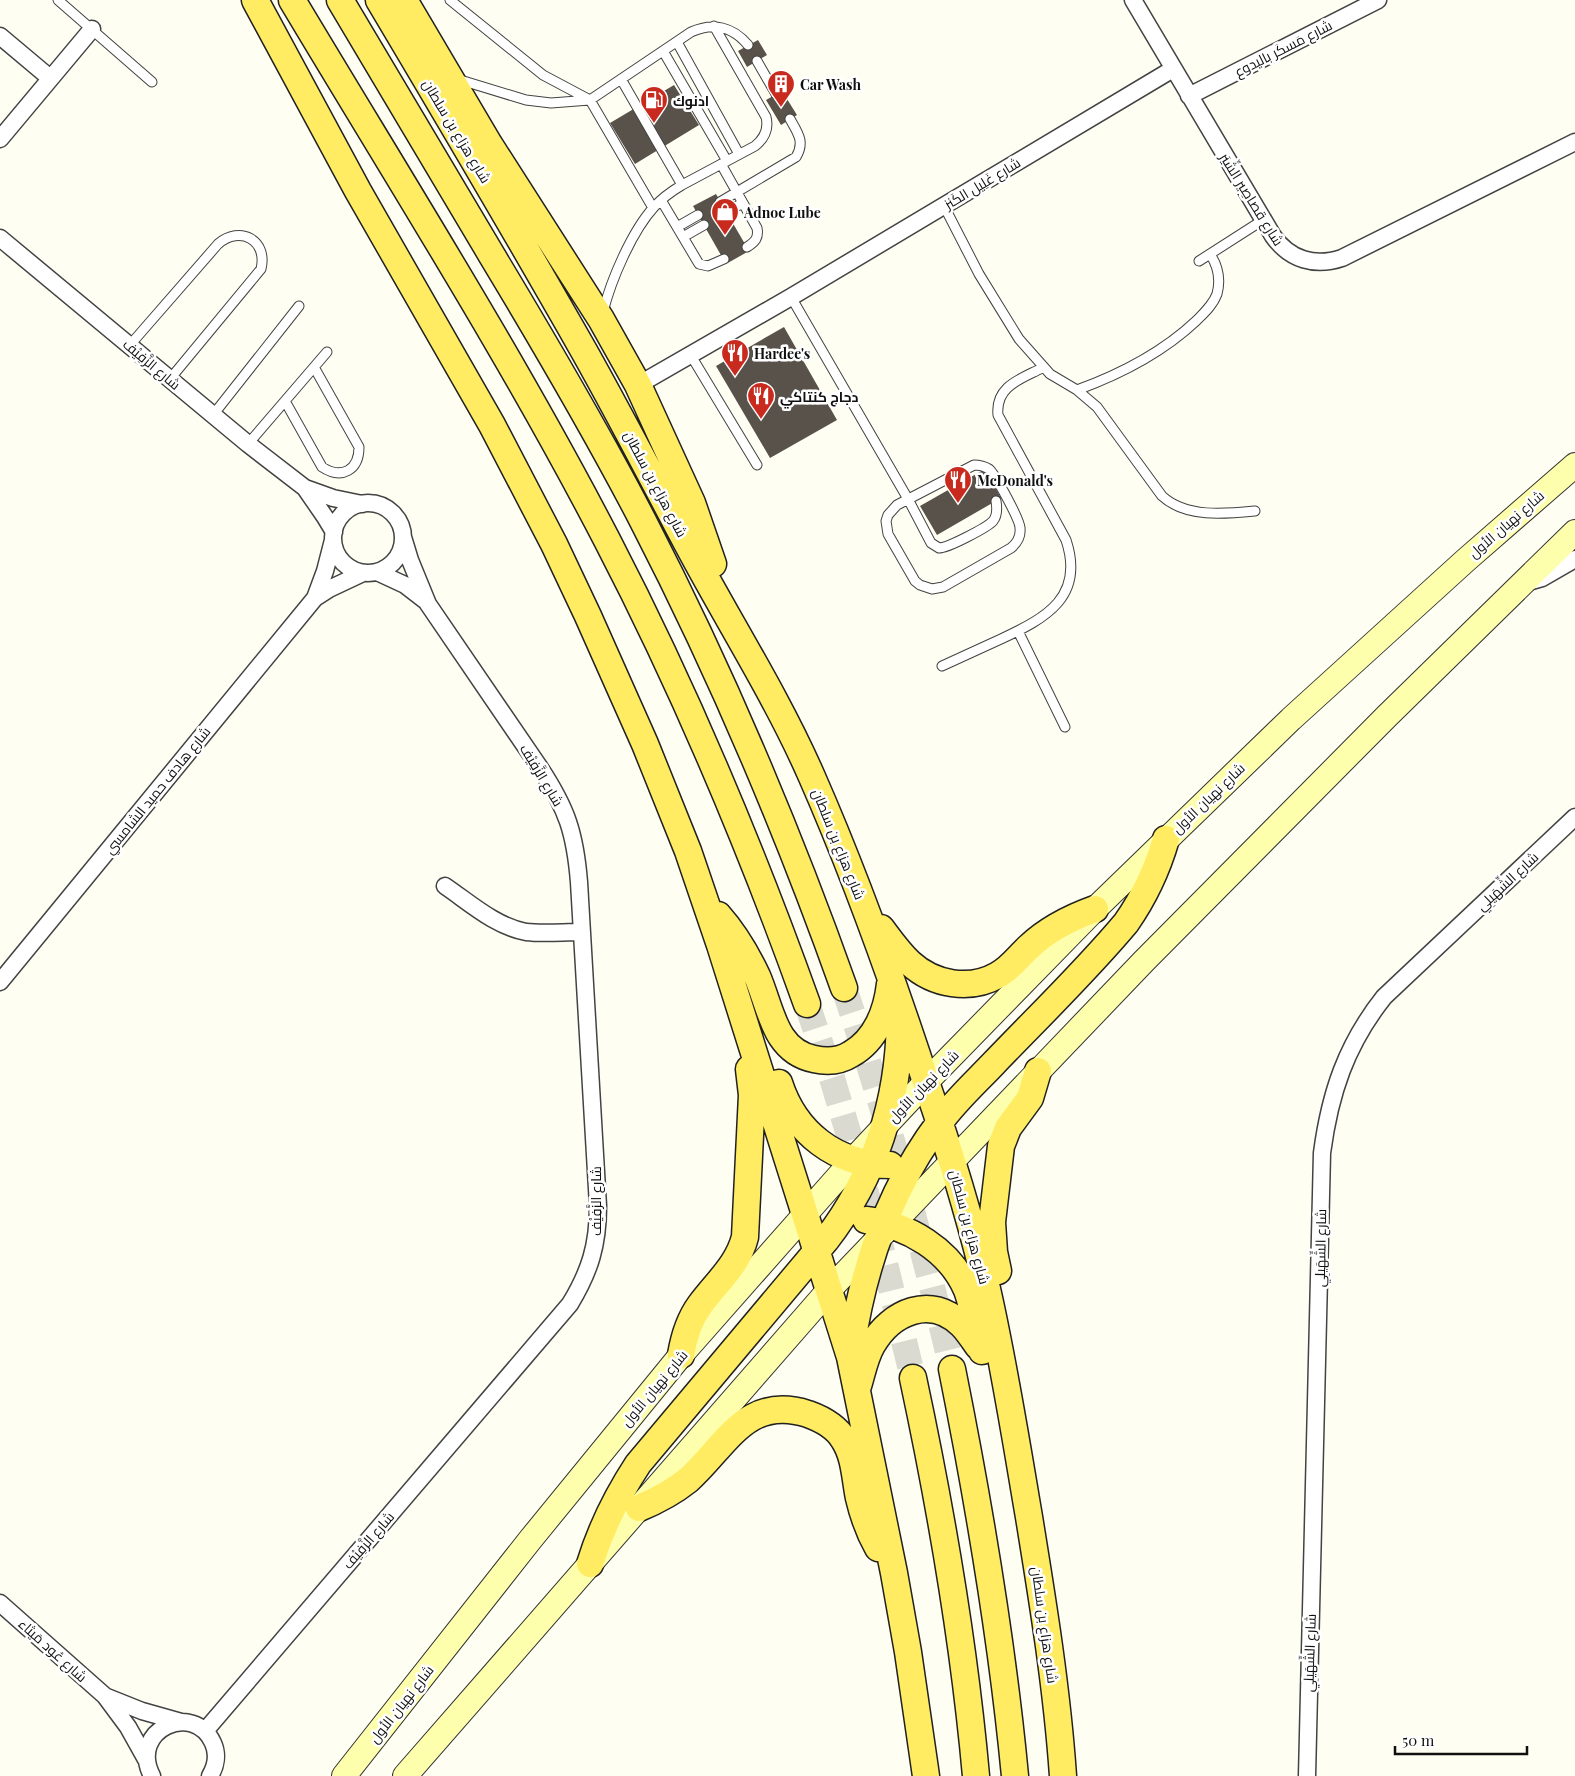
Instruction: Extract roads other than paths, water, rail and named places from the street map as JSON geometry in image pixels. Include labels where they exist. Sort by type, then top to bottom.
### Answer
[{"type":"main road","points":[[255,0],[358,191],[496,433],[554,544],[588,616],[669,801],[720,945],[802,1222],[817,1251],[850,1357],[894,1574],[908,1652],[926,1776]]},
{"type":"main road","points":[[292,0],[519,380],[608,541],[660,646],[720,778],[757,869],[807,1004]]},
{"type":"main road","name":"شارع هزاع بن سلطان","points":[[340,0],[558,367],[644,522],[691,618],[753,754],[816,909],[844,988]]},
{"type":"main road","name":"شارع هزاع بن سلطان","points":[[379,0],[586,354],[698,563],[762,675],[811,774],[865,909],[895,987],[940,1121],[957,1153],[1004,1371],[1015,1433],[1054,1683],[1063,1776]]},
{"type":"main road","points":[[404,0],[489,144],[601,319],[638,385],[692,503],[734,626]]},
{"type":"main road","name":"شارع نهيان الأول","points":[[886,1125],[1095,909],[1290,719],[1575,465]]},
{"type":"main road","points":[[405,1776],[884,1229],[1218,886],[1575,532]]},
{"type":"main road","points":[[850,1357],[861,1291],[884,1229],[913,1164],[940,1121],[1126,923],[1137,907],[1154,874],[1166,839]]},
{"type":"main road","points":[[706,902],[722,919],[747,957],[783,1040],[807,1058],[827,1061],[837,1060],[847,1057],[864,1046],[878,1027],[895,987]]},
{"type":"main road","points":[[865,909],[904,957],[918,970],[944,982],[967,984],[989,980],[999,975],[1039,938],[1052,929],[1080,914],[1095,909]]},
{"type":"main road","points":[[720,945],[752,1003],[783,1093],[796,1119],[816,1140],[841,1154],[863,1161],[886,1165],[913,1164],[957,1153]]},
{"type":"main road","points":[[681,1355],[692,1317],[739,1256],[747,1228],[751,1083],[730,1010],[724,981],[720,945]]},
{"type":"main road","points":[[590,1564],[614,1502],[638,1464],[817,1251],[853,1201],[863,1161],[886,1125],[891,1103],[898,1058],[895,987]]},
{"type":"main road","points":[[1004,1371],[1006,1329],[1004,1301],[992,1237],[994,1199],[1001,1146],[1004,1137],[1030,1098],[1038,1071]]},
{"type":"main road","name":"شارع نهيان الأول","points":[[344,1776],[530,1540],[681,1355],[802,1222],[863,1161]]},
{"type":"main road","points":[[802,1222],[842,1218],[856,1219],[928,1243],[947,1259],[955,1269],[967,1292],[983,1353],[997,1394],[1015,1433]]},
{"type":"main road","points":[[857,1389],[870,1347],[878,1334],[891,1321],[908,1312],[927,1310],[945,1314],[961,1324],[983,1353]]},
{"type":"main road","points":[[952,1369],[971,1463],[987,1558],[1001,1653],[1015,1776]]},
{"type":"main road","points":[[913,1378],[929,1451],[954,1598],[965,1673],[976,1776]]},
{"type":"main road","points":[[639,1508],[664,1496],[687,1480],[731,1433],[747,1419],[778,1409],[799,1411],[819,1418],[843,1439],[852,1458],[859,1499],[870,1530],[894,1574]]},
{"type":"street","name":"شارع قصاصِير الشِّيَر","points":[[1133,0],[1279,244],[1295,256],[1313,262],[1333,261],[1575,142]]},
{"type":"street","name":"شارع مَسكَر باليدوع","points":[[1189,96],[1378,0]]},
{"type":"street","points":[[0,139],[92,29]]},
{"type":"street","points":[[0,36],[50,78]]},
{"type":"street","name":"شارع غَلِيل الكَنز","points":[[638,385],[791,297],[1173,69]]},
{"type":"street","name":"شارع الزَّفِيْف","points":[[0,238],[248,444],[305,488],[325,517],[333,536]]},
{"type":"street","name":"شارع الزَّفِيْف","points":[[305,488],[333,498],[362,504]]},
{"type":"street","points":[[362,504],[379,506],[393,514],[402,528],[403,537],[400,553],[395,560],[390,565],[370,572],[348,567],[342,562],[337,555],[333,536],[341,517],[347,511],[362,504]]},
{"type":"street","name":"شارع هادف حميد الشامسي","points":[[315,598],[325,571],[333,536]]},
{"type":"street","name":"شارع الزَّفِيْف","points":[[205,1731],[570,1304],[581,1286],[595,1248],[598,1227],[582,932],[576,851],[569,822],[557,794],[428,604],[403,537]]},
{"type":"street","points":[[1523,582],[1542,578],[1575,559]]},
{"type":"street","name":"شارع الزَّفِيْف","points":[[370,572],[405,585],[428,604]]},
{"type":"street","name":"شارع هادف حميد الشامسي","points":[[0,982],[315,598],[336,585],[370,572]]},
{"type":"street","name":"شارع الشِّهَيلِي","points":[[1307,1776],[1322,1153],[1331,1100],[1341,1071],[1357,1036],[1369,1016],[1384,997],[1575,817]]},
{"type":"street","points":[[445,886],[494,920],[516,929],[539,933],[582,932]]},
{"type":"street","name":"شارع عُود مَيثاء","points":[[0,1604],[105,1696],[128,1727],[150,1768]]},
{"type":"street","name":"شارع عُود مَيثاء","points":[[105,1696],[142,1711],[198,1726],[205,1731]]},
{"type":"street","points":[[150,1768],[150,1742],[155,1734],[172,1723],[181,1722]]},
{"type":"street","points":[[205,1731],[213,1742],[216,1754],[214,1768],[210,1776]]},
{"type":"lane","points":[[58,0],[152,82]]},
{"type":"lane","points":[[450,0],[543,75],[590,100],[653,208]]},
{"type":"lane","points":[[450,76],[526,100],[551,103],[590,100],[698,29],[714,26],[730,30],[748,45]]},
{"type":"lane","points":[[601,319],[609,290],[618,269],[639,229],[653,208],[682,185],[760,142],[766,133],[767,122],[763,112],[714,26]]},
{"type":"lane","points":[[677,42],[739,154]]},
{"type":"lane","points":[[664,51],[724,162],[758,232],[755,241],[747,247]]},
{"type":"lane","points":[[757,61],[776,94]]},
{"type":"lane","points":[[621,79],[682,185]]},
{"type":"lane","points":[[720,202],[796,156],[801,146],[801,141],[790,120]]},
{"type":"lane","points":[[661,200],[696,261],[701,265],[711,266],[724,259]]},
{"type":"lane","points":[[726,212],[743,203]]},
{"type":"lane","points":[[944,206],[998,307],[1019,339],[1042,368],[1058,380],[1078,390],[1097,407],[1157,490],[1169,502],[1193,511],[1223,513],[1255,511]]},
{"type":"lane","points":[[677,227],[698,215]]},
{"type":"lane","points":[[1199,261],[1263,220]]},
{"type":"lane","points":[[683,237],[704,225]]},
{"type":"lane","points":[[130,345],[218,244],[230,236],[245,236],[252,239],[257,244],[262,256],[261,269],[170,379]]},
{"type":"lane","points":[[1078,390],[1124,371],[1146,358],[1189,328],[1208,309],[1213,302],[1218,286],[1218,269],[1210,254]]},
{"type":"lane","points":[[791,297],[931,542],[939,548],[949,546],[992,522],[997,512],[996,501]]},
{"type":"lane","points":[[213,415],[299,306]]},
{"type":"lane","points":[[248,444],[327,352]]},
{"type":"lane","points":[[690,354],[756,465]]},
{"type":"lane","points":[[284,401],[322,467],[337,473],[351,468],[359,455],[359,447],[314,367]]},
{"type":"lane","points":[[942,666],[1018,631],[1047,614],[1057,605],[1069,581],[1070,553],[1066,540],[998,415],[998,399],[1007,387],[1042,368]]},
{"type":"lane","points":[[979,466],[990,470],[994,474],[1019,522],[1020,534],[1018,540],[1011,548],[943,587],[925,588],[915,581],[888,534],[886,521],[888,515],[897,505],[968,467],[979,466]]},
{"type":"lane","points":[[968,467],[979,473]]},
{"type":"lane","points":[[1018,631],[1065,727]]},
{"type":"tunnel","points":[[844,988],[902,1177],[952,1369]]},
{"type":"tunnel","points":[[807,1004],[832,1078],[876,1227],[913,1378]]},
{"type":"place","name":"Car Wash","points":[[781,108]]},
{"type":"place","name":"ادنوك","points":[[654,124]]},
{"type":"place","name":"Adnoc Lube","points":[[725,236]]},
{"type":"place","name":"Hardee's","points":[[735,377]]},
{"type":"place","name":"دجاج كنتاكي","points":[[761,420]]},
{"type":"place","name":"McDonald's","points":[[958,504]]}]
